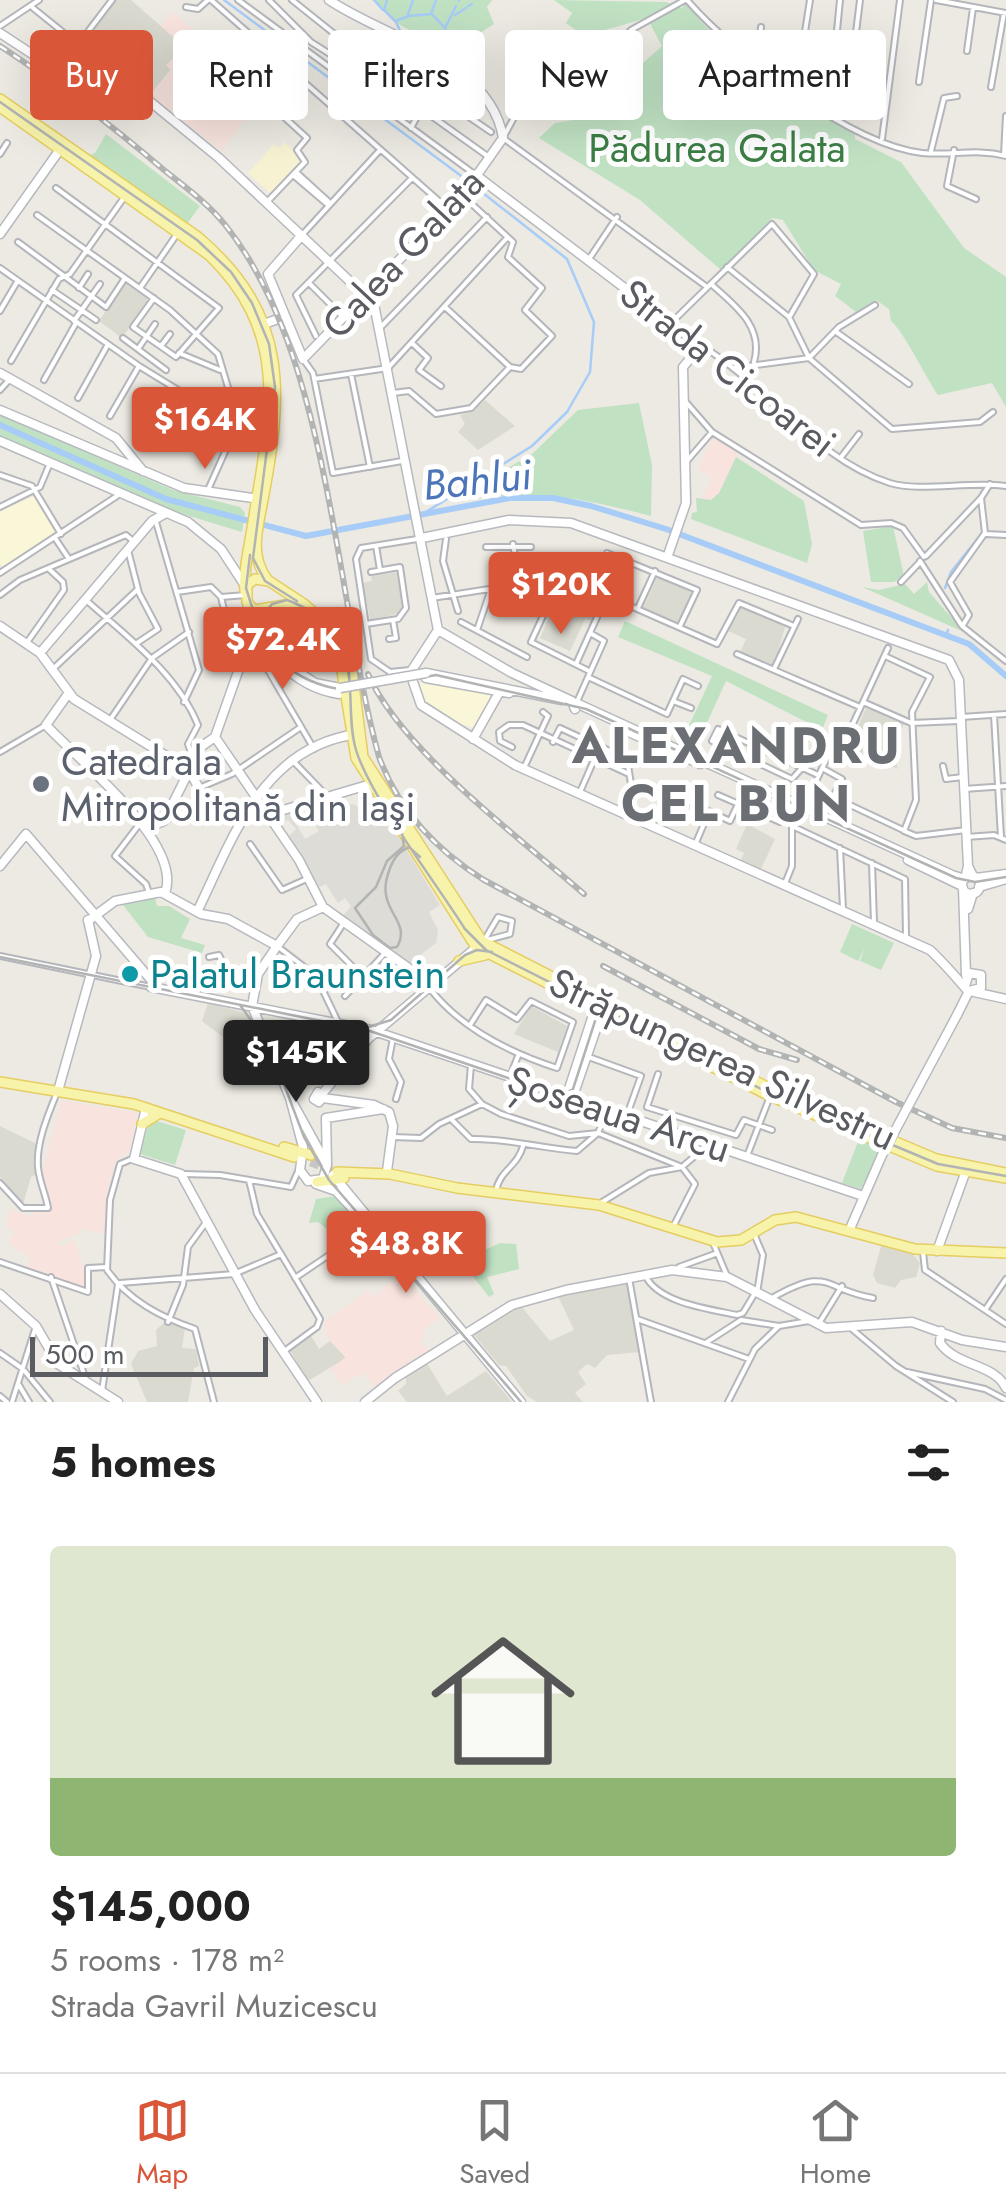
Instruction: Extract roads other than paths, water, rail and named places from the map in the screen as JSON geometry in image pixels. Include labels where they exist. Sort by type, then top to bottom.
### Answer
[{"type":"main road","points":[[0,99],[228,274],[259,328],[272,388],[254,538],[256,559],[276,596],[271,608]]},
{"type":"main road","points":[[4,111],[61,145],[212,249],[242,283],[264,324],[278,396],[260,499]]},
{"type":"main road","points":[[254,538],[240,562],[254,610],[291,604],[326,627],[339,645],[348,673]]},
{"type":"main road","points":[[246,593],[252,580],[267,580],[338,630],[348,648],[353,735],[370,784],[478,942]]},
{"type":"main road","points":[[353,735],[373,776],[478,942]]},
{"type":"main road","points":[[459,961],[478,942]]},
{"type":"main road","name":"Străpungerea Silvestru","points":[[478,942],[491,956],[771,1094],[967,1171],[1006,1175]]},
{"type":"main road","name":"Străpungerea Silvestru","points":[[478,942],[600,1008]]},
{"type":"main road","points":[[459,961],[479,954],[491,956]]},
{"type":"main road","points":[[600,1008],[615,1019],[771,1094]]},
{"type":"main road","points":[[597,1026],[615,1019]]},
{"type":"main road","points":[[0,1082],[134,1104],[144,1116]]},
{"type":"main road","points":[[144,1116],[161,1112],[300,1158]]},
{"type":"main road","points":[[144,1116],[161,1112]]},
{"type":"main road","points":[[229,1136],[278,1146],[296,1146],[300,1139]]},
{"type":"main road","points":[[278,1146],[300,1158]]},
{"type":"main road","points":[[331,1169],[350,1178],[390,1174]]},
{"type":"main road","points":[[312,1181],[331,1169],[599,1204],[714,1240],[734,1242],[788,1217],[849,1230]]},
{"type":"main road","points":[[342,1188],[350,1178]]},
{"type":"main road","points":[[714,1240],[740,1237],[788,1214],[923,1248],[1006,1252]]},
{"type":"street","points":[[30,51],[0,30],[39,0]]},
{"type":"street","points":[[88,30],[112,0]]},
{"type":"street","points":[[186,6],[198,10],[210,0],[448,208]]},
{"type":"street","points":[[238,0],[328,67]]},
{"type":"street","points":[[269,0],[302,34],[328,53]]},
{"type":"street","points":[[292,0],[330,30]]},
{"type":"street","name":"Calea Galata","points":[[328,0],[380,30]]},
{"type":"street","points":[[714,30],[686,0],[630,30],[592,74],[555,67],[526,95],[503,138],[709,285],[750,322],[759,346],[754,362]]},
{"type":"street","points":[[805,30],[810,0]]},
{"type":"street","points":[[840,0],[834,61],[847,67],[852,65],[860,0]]},
{"type":"street","points":[[882,139],[900,0]]},
{"type":"street","points":[[919,82],[933,0],[1005,13],[991,87]]},
{"type":"street","points":[[967,51],[979,0]]},
{"type":"street","points":[[32,8],[61,30]]},
{"type":"street","points":[[930,153],[944,98],[957,96]]},
{"type":"street","name":"Calea Galata","points":[[303,359],[476,178],[503,138],[498,117],[485,97]]},
{"type":"street","points":[[153,106],[267,202],[375,306],[438,630],[576,706],[970,884]]},
{"type":"street","points":[[847,120],[882,139],[930,153],[954,150],[1005,155],[1006,116]]},
{"type":"street","points":[[267,202],[306,160],[297,150],[307,138],[288,120]]},
{"type":"street","points":[[401,120],[476,178]]},
{"type":"street","points":[[412,128],[416,120]]},
{"type":"street","points":[[437,120],[486,156]]},
{"type":"street","points":[[473,120],[491,132]]},
{"type":"street","points":[[0,154],[7,143]]},
{"type":"street","points":[[0,231],[61,145]]},
{"type":"street","points":[[380,150],[269,271],[314,379],[333,473],[407,460]]},
{"type":"street","points":[[954,150],[948,186],[976,199]]},
{"type":"street","points":[[294,173],[329,204]]},
{"type":"street","points":[[316,336],[296,295],[412,178]]},
{"type":"street","name":"Strada Cicoarei","points":[[476,178],[734,368],[842,456],[894,484],[1006,486]]},
{"type":"street","points":[[56,188],[218,306],[176,357],[132,327],[154,298]]},
{"type":"street","points":[[464,194],[510,240]]},
{"type":"street","points":[[11,361],[44,301],[87,251],[126,195]]},
{"type":"street","points":[[37,215],[154,298],[218,354],[230,394],[230,445],[207,492]]},
{"type":"street","points":[[380,328],[486,217]]},
{"type":"street","points":[[588,260],[617,218]]},
{"type":"street","points":[[672,322],[773,224],[814,274],[790,317]]},
{"type":"street","points":[[140,288],[178,232]]},
{"type":"street","points":[[314,379],[388,368],[510,240]]},
{"type":"street","points":[[445,307],[510,367],[520,369],[552,336],[526,312],[526,306],[542,288],[508,258],[510,240]]},
{"type":"street","points":[[18,242],[106,307],[125,278]]},
{"type":"street","points":[[727,267],[790,317],[809,358],[897,431],[980,422],[993,412]]},
{"type":"street","points":[[0,268],[139,366],[266,446]]},
{"type":"street","points":[[79,288],[88,274]]},
{"type":"street","points":[[0,311],[17,282]]},
{"type":"street","points":[[308,283],[343,317]]},
{"type":"street","points":[[44,380],[100,284]]},
{"type":"street","points":[[52,290],[96,320]]},
{"type":"street","points":[[278,319],[279,302]]},
{"type":"street","points":[[734,368],[754,362],[809,358],[834,331],[874,305]]},
{"type":"street","points":[[264,324],[278,319]]},
{"type":"street","points":[[278,319],[289,326]]},
{"type":"street","points":[[138,349],[155,324]]},
{"type":"street","points":[[834,331],[909,384]]},
{"type":"street","points":[[160,346],[170,334]]},
{"type":"street","points":[[123,338],[166,370]]},
{"type":"street","points":[[412,343],[428,358],[419,370],[441,386]]},
{"type":"street","points":[[78,398],[107,344]]},
{"type":"street","points":[[669,552],[686,503],[683,367],[701,346]]},
{"type":"street","points":[[180,353],[209,369],[222,370]]},
{"type":"street","points":[[110,416],[139,366]]},
{"type":"street","points":[[393,392],[409,391],[436,414],[466,410],[510,367]]},
{"type":"street","points":[[0,373],[116,438],[146,473]]},
{"type":"street","points":[[351,374],[370,467]]},
{"type":"street","points":[[0,390],[10,378]]},
{"type":"street","points":[[142,434],[171,386]]},
{"type":"street","points":[[686,401],[712,432],[861,526],[891,522],[904,528],[962,626],[1006,661]]},
{"type":"street","points":[[189,440],[182,436],[200,404]]},
{"type":"street","points":[[0,410],[146,473],[207,492],[260,499]]},
{"type":"street","points":[[686,461],[712,432]]},
{"type":"street","points":[[842,456],[859,434]]},
{"type":"street","points":[[0,441],[178,518],[267,580]]},
{"type":"street","points":[[0,507],[35,490],[50,463]]},
{"type":"street","points":[[0,475],[35,490],[62,534]]},
{"type":"street","points":[[901,582],[990,484]]},
{"type":"street","points":[[0,573],[120,494]]},
{"type":"street","points":[[962,626],[969,615],[950,582],[985,534],[981,498]]},
{"type":"street","points":[[148,506],[154,514],[153,522],[199,674],[184,702]]},
{"type":"street","points":[[40,653],[153,522],[166,513]]},
{"type":"street","points":[[153,522],[178,518]]},
{"type":"street","points":[[438,630],[410,670],[394,673],[374,664],[357,552],[421,534],[541,518],[595,529],[669,552],[942,656],[956,668],[961,719],[970,884],[966,959],[971,973]]},
{"type":"street","points":[[0,596],[20,580],[126,534],[138,590],[158,629],[136,644]]},
{"type":"street","points":[[985,534],[1006,535]]},
{"type":"street","points":[[55,538],[70,559]]},
{"type":"street","points":[[446,539],[443,561],[450,595],[458,611]]},
{"type":"street","points":[[430,598],[506,584],[516,562],[513,544]]},
{"type":"street","points":[[376,546],[380,570]]},
{"type":"street","points":[[486,547],[531,547]]},
{"type":"street","points":[[590,587],[607,554],[655,571],[697,590],[680,626]]},
{"type":"street","points":[[240,562],[256,634],[314,750]]},
{"type":"street","points":[[516,562],[559,582]]},
{"type":"street","points":[[366,624],[393,620],[406,608],[400,568],[372,572]]},
{"type":"street","points":[[28,641],[64,590],[63,582],[49,569]]},
{"type":"street","points":[[638,608],[655,571]]},
{"type":"street","points":[[698,686],[683,679],[668,714],[530,642],[562,576],[720,644],[741,603],[794,626]]},
{"type":"street","points":[[177,592],[211,587],[221,597],[238,669]]},
{"type":"street","points":[[478,630],[491,588]]},
{"type":"street","points":[[50,671],[138,590]]},
{"type":"street","points":[[221,597],[246,593]]},
{"type":"street","points":[[576,664],[607,595]]},
{"type":"street","points":[[86,600],[152,658],[198,725],[190,749],[189,770],[164,821]]},
{"type":"street","points":[[190,749],[215,737],[238,669],[271,608]]},
{"type":"street","points":[[774,669],[798,618]]},
{"type":"street","points":[[389,639],[396,638],[393,620]]},
{"type":"street","points":[[461,622],[527,657]]},
{"type":"street","points":[[1,629],[28,641],[68,694],[189,770],[205,802]]},
{"type":"street","points":[[110,720],[152,658],[189,632]]},
{"type":"street","points":[[576,706],[604,640],[590,633]]},
{"type":"street","points":[[256,634],[293,669],[324,686],[352,688],[426,673],[576,706],[970,884],[1006,877]]},
{"type":"street","points":[[803,809],[836,742],[845,741],[888,648]]},
{"type":"street","points":[[737,654],[911,723],[1006,714]]},
{"type":"street","points":[[885,656],[930,677],[911,723],[914,813],[904,831]]},
{"type":"street","points":[[410,670],[422,705],[524,770],[930,950],[972,989],[1006,999]]},
{"type":"street","points":[[493,688],[514,686],[517,680],[512,673]]},
{"type":"street","points":[[474,739],[495,701],[493,688]]},
{"type":"street","points":[[0,752],[46,725],[68,694]]},
{"type":"street","points":[[673,701],[691,708]]},
{"type":"street","points":[[524,770],[548,716],[543,712]]},
{"type":"street","points":[[822,768],[841,777],[833,797],[916,836],[966,834],[1004,838],[994,715]]},
{"type":"street","points":[[512,747],[498,736],[509,725],[523,724],[540,736],[628,774]]},
{"type":"street","points":[[46,725],[144,824],[166,867],[165,892]]},
{"type":"street","points":[[199,788],[236,770],[301,726]]},
{"type":"street","points":[[553,742],[560,728],[627,759],[631,784],[624,799]]},
{"type":"street","points":[[802,768],[792,779],[712,740],[718,729],[818,775]]},
{"type":"street","points":[[197,912],[253,796],[293,760],[353,735]]},
{"type":"street","points":[[215,737],[309,878],[323,906],[386,952],[470,1025],[518,1056],[557,1068],[573,1022],[532,1000],[517,1019],[486,1000],[470,1025]]},
{"type":"street","points":[[293,760],[328,797]]},
{"type":"street","points":[[576,795],[594,760]]},
{"type":"street","points":[[943,766],[946,779],[963,777]]},
{"type":"street","points":[[149,893],[146,884],[115,856],[144,824],[164,821],[205,802],[245,814],[266,814],[370,784]]},
{"type":"street","points":[[694,785],[689,802],[709,812],[730,820],[738,804]]},
{"type":"street","points":[[964,789],[1006,786]]},
{"type":"street","points":[[718,795],[780,822],[792,806]]},
{"type":"street","points":[[694,846],[709,812]]},
{"type":"street","points":[[784,886],[793,864],[792,826],[905,878],[906,940]]},
{"type":"street","points":[[0,866],[26,834],[154,988],[0,956]]},
{"type":"street","points":[[250,844],[282,890],[309,878]]},
{"type":"street","points":[[840,848],[843,912]]},
{"type":"street","points":[[872,863],[874,926]]},
{"type":"street","points":[[952,875],[967,867]]},
{"type":"street","points":[[970,884],[972,989]]},
{"type":"street","points":[[91,912],[115,901],[165,892],[197,912],[224,917],[276,946],[316,976],[338,1024]]},
{"type":"street","points":[[214,1402],[195,1329],[168,1322],[118,1284],[107,1268],[113,1184],[120,1164],[134,1159],[181,1174],[291,1187],[300,1158],[300,1139],[290,1098],[252,1006],[258,976],[276,946],[297,919],[323,906]]},
{"type":"street","points":[[0,1183],[28,1209],[48,1208],[38,1164],[43,1148],[42,1128],[58,1091],[96,951],[91,912]]},
{"type":"street","points":[[500,916],[512,921],[512,932],[478,942],[500,916]]},
{"type":"street","points":[[344,924],[330,944],[363,977]]},
{"type":"street","points":[[492,927],[500,937]]},
{"type":"street","points":[[344,996],[386,952]]},
{"type":"street","points":[[209,957],[220,956],[224,967],[244,978],[258,976]]},
{"type":"street","points":[[946,965],[960,971],[966,959]]},
{"type":"street","points":[[390,1174],[392,1120],[385,1109],[324,1093],[376,1032],[459,961]]},
{"type":"street","points":[[849,1230],[957,1015],[982,978],[946,965]]},
{"type":"street","name":"Șoseaua Arcu","points":[[154,988],[376,1032],[864,1196]]},
{"type":"street","points":[[232,1001],[254,1017]]},
{"type":"street","points":[[569,1098],[597,1026],[600,1008]]},
{"type":"street","points":[[569,1098],[600,1008]]},
{"type":"street","points":[[254,1017],[262,1009]]},
{"type":"street","points":[[361,1028],[392,1019]]},
{"type":"street","points":[[392,1019],[389,1028],[394,1038],[388,1059],[400,1080],[396,1099]]},
{"type":"street","points":[[273,1052],[288,1047],[324,1066],[332,1053],[309,1041],[301,1053]]},
{"type":"street","points":[[509,1078],[518,1056]]},
{"type":"street","points":[[586,1056],[641,1076],[626,1117]]},
{"type":"street","points":[[471,1065],[467,1083],[482,1104],[570,1136],[598,1134],[682,1167],[695,1184],[673,1227]]},
{"type":"street","points":[[658,1074],[647,1107],[736,1135],[744,1120],[772,1130]]},
{"type":"street","points":[[747,1157],[771,1094]]},
{"type":"street","points":[[290,1098],[342,1188],[375,1231]]},
{"type":"street","points":[[392,1137],[421,1138],[482,1104]]},
{"type":"street","points":[[331,1169],[326,1118],[368,1107]]},
{"type":"street","points":[[451,1119],[471,1139],[500,1137],[523,1146],[577,1151],[598,1134],[606,1111]]},
{"type":"street","points":[[663,1129],[668,1113]]},
{"type":"street","points":[[134,1159],[144,1116]]},
{"type":"street","points":[[599,1204],[650,1173],[682,1167],[710,1145],[718,1129]]},
{"type":"street","points":[[496,1192],[500,1176],[517,1162],[523,1146]]},
{"type":"street","points":[[300,1158],[331,1169]]},
{"type":"street","points":[[300,1158],[312,1181],[336,1190],[375,1231],[522,1402]]},
{"type":"street","points":[[937,1250],[967,1171]]},
{"type":"street","points":[[181,1174],[254,1310],[317,1402]]},
{"type":"street","points":[[249,1180],[257,1214],[320,1322],[283,1352]]},
{"type":"street","points":[[389,1247],[411,1231],[457,1217]]},
{"type":"street","points":[[168,1322],[184,1279],[188,1247],[207,1221]]},
{"type":"street","points":[[295,1278],[341,1247],[375,1231]]},
{"type":"street","points":[[707,1342],[741,1318],[756,1293],[764,1255],[754,1234]]},
{"type":"street","points":[[714,1240],[727,1277]]},
{"type":"street","points":[[923,1248],[925,1270],[1006,1324]]},
{"type":"street","points":[[118,1284],[237,1272],[281,1254]]},
{"type":"street","points":[[365,1402],[463,1334],[517,1303],[672,1270],[716,1254]]},
{"type":"street","points":[[0,1262],[51,1276],[88,1292],[88,1268],[107,1268]]},
{"type":"street","points":[[672,1270],[727,1277],[814,1323]]},
{"type":"street","points":[[645,1275],[647,1282],[688,1304],[779,1326],[814,1323],[852,1327],[899,1321],[1006,1347]]},
{"type":"street","points":[[51,1276],[86,1380]]},
{"type":"street","points":[[630,1278],[651,1402]]},
{"type":"street","points":[[772,1298],[820,1280],[873,1298]]},
{"type":"street","points":[[985,1310],[1006,1280]]},
{"type":"street","points":[[55,1289],[60,1281]]},
{"type":"street","points":[[102,1391],[118,1284]]},
{"type":"street","points":[[814,1323],[842,1286]]},
{"type":"street","points":[[0,1294],[36,1326],[58,1364],[114,1401]]},
{"type":"street","points":[[637,1319],[749,1358]]},
{"type":"street","points":[[0,1396],[9,1402],[19,1385],[36,1326]]},
{"type":"street","points":[[728,1402],[749,1358],[779,1326]]},
{"type":"street","points":[[852,1327],[952,1402]]},
{"type":"street","points":[[942,1331],[940,1343],[948,1353],[996,1375],[1006,1388]]},
{"type":"street","points":[[0,1354],[23,1368],[50,1402]]},
{"type":"street","points":[[921,1378],[985,1389],[1006,1400]]},
{"type":"street","points":[[19,1385],[28,1402]]},
{"type":"waterway","points":[[224,0],[468,181]]},
{"type":"waterway","points":[[374,0],[383,10]]},
{"type":"waterway","points":[[387,0],[384,10],[395,21],[407,17],[413,0]]},
{"type":"waterway","points":[[408,16],[431,14],[436,0]]},
{"type":"waterway","points":[[468,6],[472,4]]},
{"type":"waterway","points":[[446,30],[456,6]]},
{"type":"waterway","points":[[455,15],[466,8]]},
{"type":"waterway","points":[[433,15],[444,27]]},
{"type":"waterway","points":[[396,22],[400,30]]},
{"type":"waterway","points":[[426,512],[532,446],[567,412],[590,372],[594,322],[567,259],[474,186]]},
{"type":"waterway","name":"Bahlui","points":[[0,425],[166,499],[306,536],[510,498],[553,498],[591,506],[666,529],[969,644],[1006,676]]},
{"type":"waterway","points":[[945,588],[951,572],[982,533]]},
{"type":"waterway","name":"Bahlui","points":[[946,635],[948,630]]},
{"type":"tunnel","points":[[298,1157],[337,1172]]},
{"type":"tram line","points":[[0,102],[197,240],[231,272],[252,303],[269,344],[275,387],[253,558],[265,581],[297,601]]},
{"type":"tram line","points":[[250,555],[246,588],[260,632]]},
{"type":"tram line","points":[[1006,877],[975,882],[956,878],[586,709],[436,675],[358,689],[343,689],[326,686],[294,672],[281,661],[263,634],[261,618],[272,604],[287,600],[318,617],[337,636],[346,655],[350,682],[350,696],[353,737],[364,770],[389,816],[465,929],[486,950],[771,1094],[938,1164],[1006,1176]]},
{"type":"tram line","points":[[401,827],[404,846],[387,861],[376,887],[355,908],[373,935],[390,948],[397,947],[401,937],[386,896],[389,871],[396,856],[409,847],[420,857]]},
{"type":"tram line","points":[[365,1028],[391,1020],[465,955],[477,950],[492,952]]},
{"type":"tram line","points":[[0,957],[367,1030],[561,1096],[573,1089],[596,1018],[595,1008],[587,1000]]},
{"type":"tram line","points":[[240,1005],[269,1045],[304,1137],[329,1180],[521,1402]]},
{"type":"railway","points":[[0,46],[84,105],[204,203],[226,226],[261,280],[288,341],[309,409],[379,757],[397,795],[421,828],[450,856],[484,880],[896,1102],[952,1128],[1006,1138]]},
{"type":"railway","points":[[368,674],[384,703],[434,763],[584,894]]},
{"type":"railway","points":[[603,966],[759,1049],[797,1060]]},
{"type":"place","name":"Catedrala Mitropolitană din Iaşi","points":[[41,784]]},
{"type":"place","name":"Palatul Braunstein","points":[[130,974]]},
{"type":"district","name":"ALEXANDRU CEL BUN","points":[[737,774]]},
{"type":"park label","name":"Pădurea Galata","points":[[717,148]]}]
